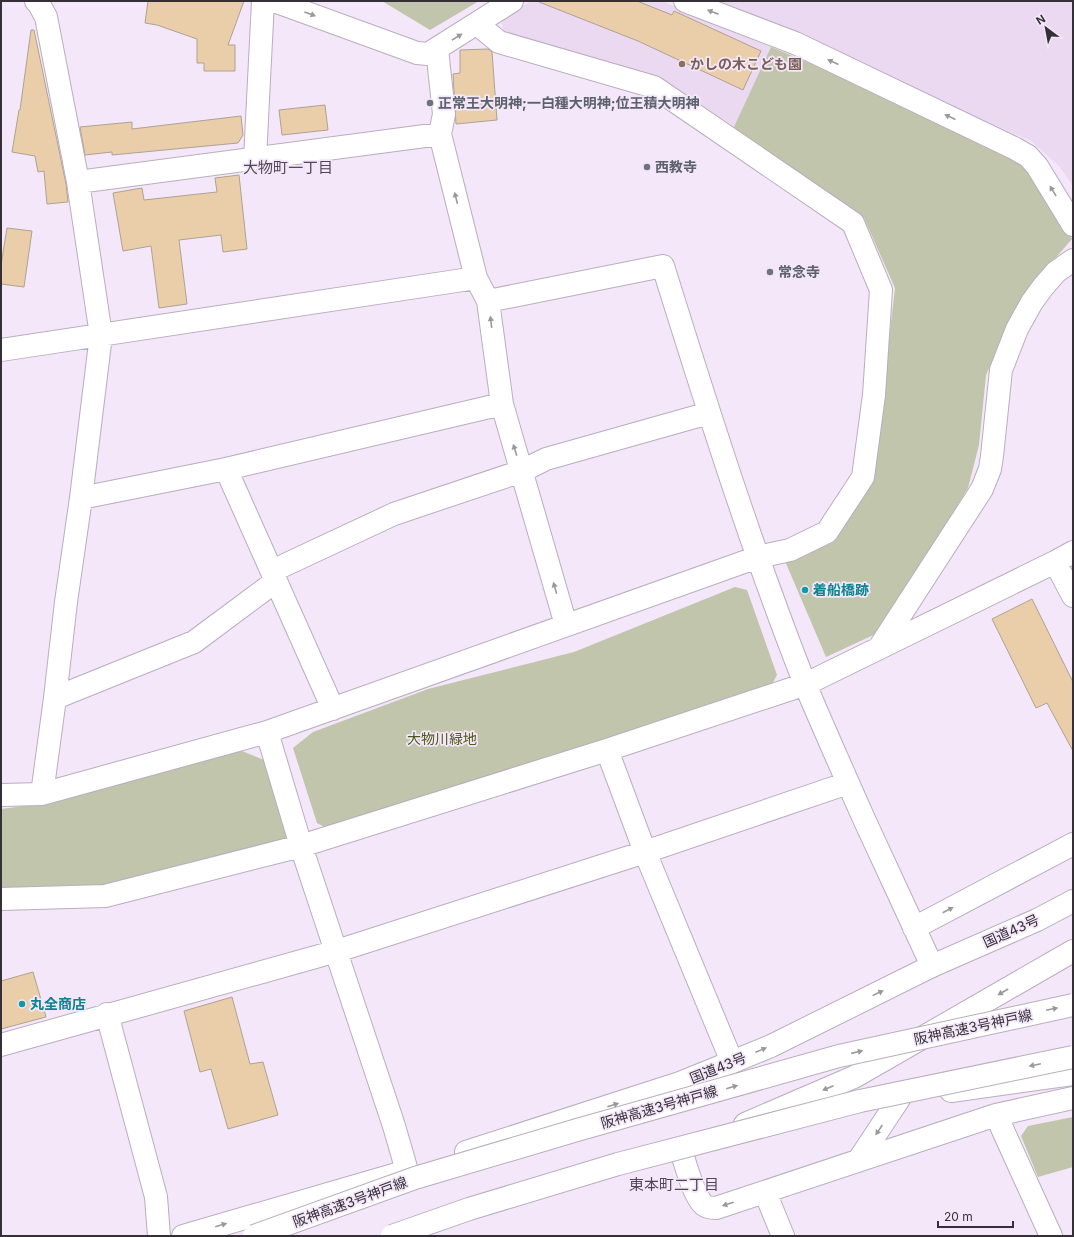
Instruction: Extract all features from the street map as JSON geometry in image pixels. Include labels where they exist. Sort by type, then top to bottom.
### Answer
[{"type":"main road","points":[[36,1],[42,7],[46,17],[78,182],[101,335],[42,794]]},
{"type":"main road","points":[[255,159],[263,1]]},
{"type":"main road","points":[[274,1],[417,53],[428,54],[512,1]]},
{"type":"main road","points":[[685,1],[795,44],[1028,156],[1037,166],[1073,225]]},
{"type":"main road","points":[[1,794],[42,794],[267,732],[758,557],[790,550],[827,532],[863,477],[874,395],[881,290],[853,223],[654,87],[499,42],[477,24]]},
{"type":"main road","points":[[437,49],[444,114],[440,134],[476,278],[488,301],[502,404],[566,625]]},
{"type":"main road","points":[[78,182],[440,134]]},
{"type":"main road","points":[[879,648],[982,489],[990,469],[1001,370],[1014,336],[1032,302],[1043,287],[1056,272],[1073,260]]},
{"type":"main road","points":[[488,301],[663,266],[709,413],[758,557],[806,684],[848,783],[932,966]]},
{"type":"main road","points":[[1,350],[476,278]]},
{"type":"main road","points":[[81,498],[226,469],[502,404]]},
{"type":"main road","points":[[55,698],[194,642],[274,576],[394,514],[522,471],[546,459],[709,413]]},
{"type":"main road","points":[[226,469],[333,709]]},
{"type":"main road","points":[[1,899],[105,896],[301,846],[607,750],[806,684],[1064,557],[1073,596]]},
{"type":"main road","points":[[267,732],[301,846],[337,951],[394,1126],[407,1171]]},
{"type":"main road","points":[[607,750],[645,852],[732,1062]]},
{"type":"main road","points":[[1,1045],[107,1014],[337,951],[645,852],[848,783]]},
{"type":"main road","points":[[914,928],[1073,844]]},
{"type":"main road","name":"国道43号","points":[[183,1236],[407,1171],[680,1083],[771,1046],[932,966],[1038,920],[1073,901]]},
{"type":"main road","points":[[420,1235],[699,1144],[854,1077],[1073,951]]},
{"type":"main road","name":"阪神高速3号神戸線","points":[[254,1236],[415,1178],[839,1056],[1073,1006]]},
{"type":"main road","points":[[107,1014],[156,1197],[159,1236]]},
{"type":"main road","points":[[392,1236],[469,1209],[618,1164],[860,1102],[1073,1057]]},
{"type":"main road","points":[[757,1119],[1073,1074]]},
{"type":"main road","points":[[681,1150],[696,1195],[703,1205],[708,1208],[716,1208],[996,1116],[1073,1098]]},
{"type":"main road","points":[[858,1161],[899,1099]]},
{"type":"main road","points":[[996,1116],[1051,1236]]},
{"type":"main road","points":[[765,1192],[783,1236]]},
{"type":"shaded area","name":"かしの木こども園","points":[[531,1],[662,1],[771,47],[733,129],[505,37],[501,20]]},
{"type":"shaded area","points":[[715,1],[1073,1],[1073,186],[1060,167],[1031,141]]},
{"type":"green space","points":[[382,1],[479,1],[430,30]]},
{"type":"green space","points":[[771,47],[887,95],[1021,160],[1072,239],[1039,277],[1008,326],[986,375],[979,445],[968,488],[880,632],[826,657],[785,561],[834,542],[873,480],[895,288],[864,218],[733,129]]},
{"type":"green space","name":"大物川緑地","points":[[735,587],[747,590],[777,675],[771,686],[330,830],[317,823],[293,748],[313,732],[428,689],[574,652]]},
{"type":"green space","points":[[242,751],[264,760],[289,835],[283,843],[120,885],[1,888],[1,809],[46,803]]},
{"type":"green space","points":[[1073,1117],[1073,1167],[1038,1177],[1021,1136],[1028,1126]]},
{"type":"building","points":[[148,1],[244,1],[228,45],[235,45],[235,71],[204,71],[204,63],[197,63],[197,39],[157,25],[145,23]]},
{"type":"building","points":[[539,1],[637,1],[672,15],[674,11],[761,51],[743,90],[638,41]]},
{"type":"building","points":[[31,30],[34,30],[66,184],[68,202],[47,204],[44,171],[38,172],[35,156],[12,152],[20,110]]},
{"type":"building","points":[[488,49],[492,52],[497,120],[456,124],[453,74],[460,73],[460,50]]},
{"type":"building","points":[[325,105],[328,130],[282,135],[279,110]]},
{"type":"building","points":[[241,116],[243,135],[238,143],[112,155],[112,152],[85,155],[80,127],[132,122],[132,129]]},
{"type":"building","points":[[239,175],[247,249],[223,252],[221,235],[179,240],[187,304],[159,308],[151,246],[123,251],[113,193],[142,188],[144,200],[217,192],[215,178]]},
{"type":"building","points":[[7,228],[32,231],[24,287],[1,284],[1,265]]},
{"type":"building","points":[[1032,599],[1073,682],[1073,751],[1047,703],[1036,708],[992,619]]},
{"type":"building","name":"丸全商店","points":[[33,972],[46,1017],[1,1029],[1,981]]},
{"type":"building","points":[[232,997],[250,1064],[263,1062],[278,1115],[228,1129],[211,1069],[200,1072],[184,1011]]},
{"type":"place","name":"かしの木こども園","points":[[682,64]]},
{"type":"place","name":"正常王大明神;一白種大明神;位王積大明神","points":[[430,103]]},
{"type":"place","name":"西教寺","points":[[647,167]]},
{"type":"place","name":"常念寺","points":[[770,272]]},
{"type":"place","name":"着船橋跡","points":[[805,590]]},
{"type":"place","name":"丸全商店","points":[[22,1004]]},
{"type":"district","name":"大物町一丁目","points":[[288,168]]},
{"type":"district","name":"東本町二丁目","points":[[674,1185]]}]
